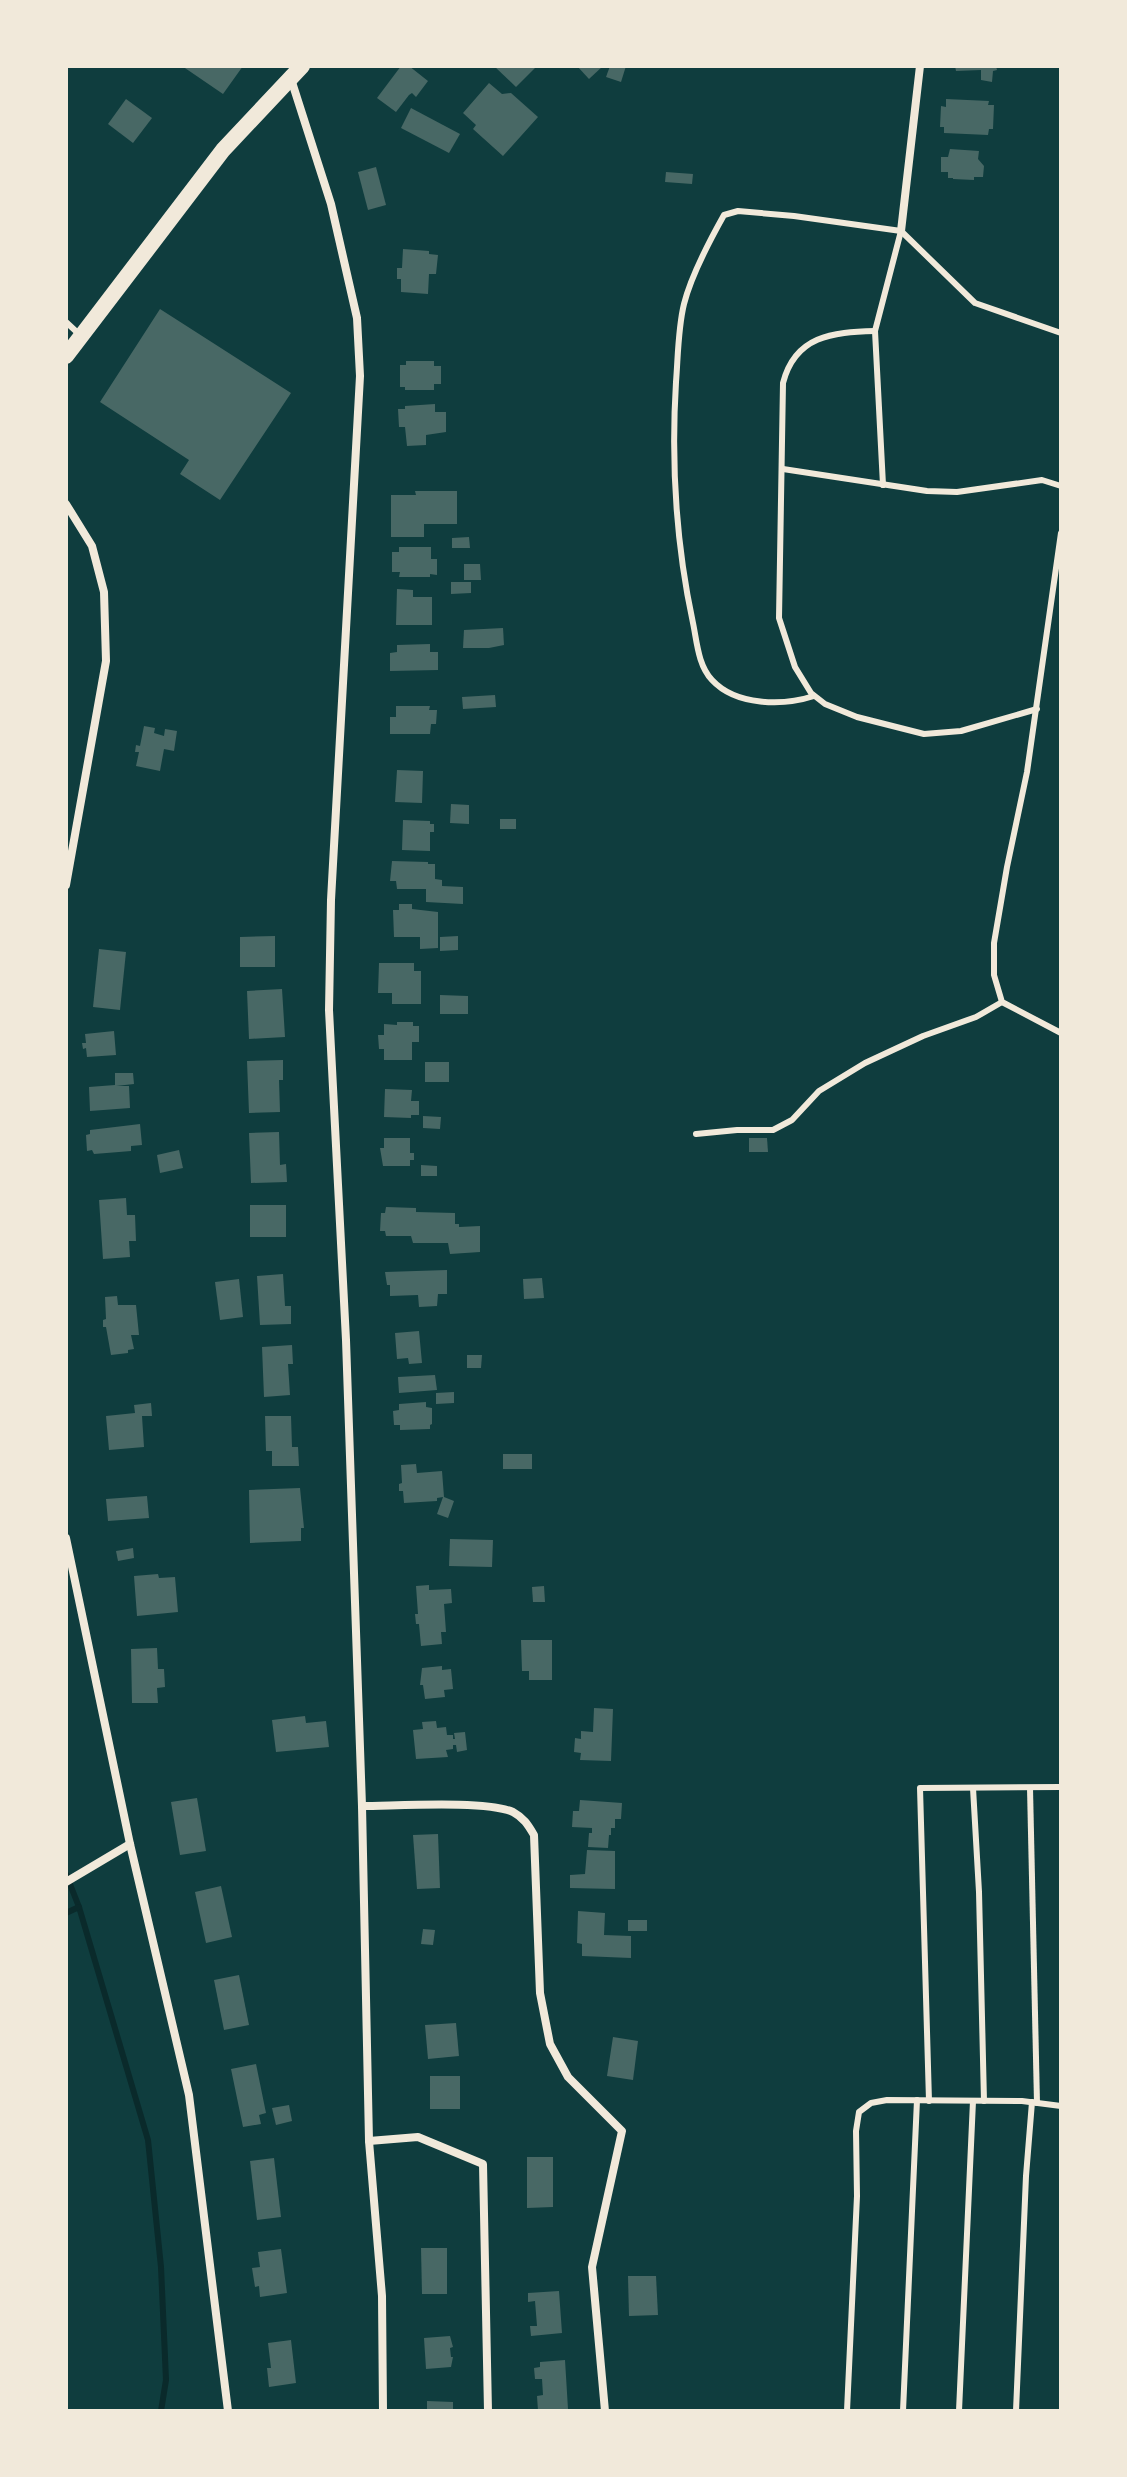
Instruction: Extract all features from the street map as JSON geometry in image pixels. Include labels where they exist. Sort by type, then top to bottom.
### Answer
[{"type":"main road","points":[[66,356],[223,150],[296,72]]},
{"type":"street","points":[[901,231],[920,66]]},
{"type":"street","points":[[296,72],[357,318],[360,376],[331,900],[329,1010],[346,1340],[362,1806],[369,2141],[382,2296],[383,2411]]},
{"type":"street","points":[[66,504],[92,546],[104,592],[106,661],[66,885]]},
{"type":"street","points":[[66,1538],[130,1844],[189,2095],[228,2411]]},
{"type":"street","points":[[362,1806],[496,1808],[510,1811],[525,1820],[534,1835],[540,1993],[550,2044],[568,2077],[622,2131],[592,2267],[605,2411]]},
{"type":"street","points":[[66,1882],[130,1844]]},
{"type":"street","points":[[369,2141],[418,2137],[483,2164],[488,2411]]},
{"type":"lane","points":[[814,696],[800,701],[757,702],[727,693],[712,680],[702,667],[683,577],[673,434],[684,303],[709,242],[724,215],[738,211],[794,216],[901,231],[975,303],[1061,333]]},
{"type":"lane","points":[[883,485],[875,331],[901,231]]},
{"type":"lane","points":[[66,322],[80,335]]},
{"type":"lane","points":[[875,331],[829,335],[797,353],[787,366],[781,400],[783,469],[779,618],[795,667],[814,696],[825,704],[857,717],[924,734],[961,731],[1037,709]]},
{"type":"lane","points":[[783,469],[927,491],[957,492],[1042,480],[1061,486]]},
{"type":"lane","points":[[1061,533],[1027,772],[994,943],[994,975],[1002,1002],[1061,1033]]},
{"type":"lane","points":[[696,1134],[773,1130],[792,1120],[819,1091],[865,1063],[923,1036],[976,1017],[1002,1002]]},
{"type":"lane","points":[[929,2101],[920,1788],[1061,1787]]},
{"type":"lane","points":[[973,1788],[984,2101]]},
{"type":"lane","points":[[1016,2411],[1022,2255],[1034,2103],[1030,1788]]},
{"type":"lane","points":[[847,2411],[859,2112],[871,2103],[887,2100],[1061,2106]]},
{"type":"lane","points":[[903,2411],[917,2100]]},
{"type":"lane","points":[[959,2411],[973,2101]]},
{"type":"building","points":[[182,66],[243,66],[223,94]]},
{"type":"building","points":[[401,66],[409,66],[428,81],[416,97],[412,93],[409,95],[396,112],[377,98]]},
{"type":"building","points":[[494,66],[537,66],[516,87]]},
{"type":"building","points":[[577,66],[603,66],[589,79]]},
{"type":"building","points":[[610,66],[626,66],[621,82],[606,77]]},
{"type":"building","points":[[955,66],[996,66],[997,70],[993,71],[992,82],[981,80],[981,70],[956,71]]},
{"type":"building","points":[[489,83],[502,94],[511,93],[538,117],[503,156],[473,129],[476,125],[463,113]]},
{"type":"building","points":[[126,99],[152,118],[133,143],[108,124]]},
{"type":"building","points":[[946,99],[989,101],[988,105],[994,105],[993,129],[989,129],[988,135],[944,133],[944,127],[940,127],[941,106],[946,107]]},
{"type":"building","points":[[411,108],[460,134],[449,153],[401,128]]},
{"type":"building","points":[[950,149],[979,151],[978,159],[984,166],[983,177],[974,177],[974,180],[948,178],[948,172],[941,172],[941,157],[948,157]]},
{"type":"building","points":[[376,167],[386,205],[368,210],[358,172]]},
{"type":"building","points":[[666,172],[693,174],[692,184],[665,182]]},
{"type":"building","points":[[403,249],[429,251],[429,254],[438,255],[436,274],[429,274],[428,294],[401,292],[397,268],[402,268]]},
{"type":"building","points":[[160,309],[291,393],[220,500],[180,474],[189,460],[100,402]]},
{"type":"building","points":[[406,361],[434,361],[434,366],[441,366],[441,384],[434,384],[434,390],[405,390],[405,387],[400,387],[400,365],[406,365]]},
{"type":"building","points":[[435,404],[435,412],[446,412],[446,432],[426,435],[426,445],[407,446],[405,427],[399,427],[398,409]]},
{"type":"building","points":[[415,491],[457,491],[457,524],[424,524],[424,537],[391,537],[391,495],[416,495]]},
{"type":"building","points":[[469,537],[470,548],[452,548],[452,538]]},
{"type":"building","points":[[399,547],[431,547],[431,559],[437,559],[437,575],[399,577],[400,572],[392,572],[392,552],[399,552]]},
{"type":"building","points":[[464,564],[480,564],[481,580],[464,580]]},
{"type":"building","points":[[451,582],[471,582],[471,593],[451,594]]},
{"type":"building","points":[[397,589],[413,590],[413,597],[432,597],[432,625],[396,625]]},
{"type":"building","points":[[503,628],[504,645],[463,648],[464,630]]},
{"type":"building","points":[[430,644],[430,652],[438,652],[438,670],[390,671],[390,653],[397,652],[397,645]]},
{"type":"building","points":[[495,695],[496,707],[463,709],[462,697]]},
{"type":"building","points":[[396,706],[430,706],[429,710],[437,710],[436,724],[431,724],[430,734],[390,734],[390,717],[396,717]]},
{"type":"building","points":[[144,726],[155,728],[154,733],[164,736],[165,729],[177,731],[174,751],[164,749],[160,771],[136,766],[139,752],[135,752],[136,745],[140,746]]},
{"type":"building","points":[[397,770],[423,771],[422,803],[395,802]]},
{"type":"building","points":[[451,804],[469,805],[469,824],[450,823]]},
{"type":"building","points":[[500,819],[516,819],[516,829],[500,829]]},
{"type":"building","points":[[403,820],[430,821],[434,824],[434,832],[430,832],[430,851],[402,850]]},
{"type":"building","points":[[392,861],[435,864],[435,879],[442,880],[442,886],[463,887],[463,904],[426,902],[426,889],[397,889],[396,881],[390,881]]},
{"type":"building","points":[[399,904],[412,904],[412,909],[438,912],[438,948],[420,949],[420,937],[394,937],[393,910],[399,910]]},
{"type":"building","points":[[275,936],[275,967],[240,967],[240,937]]},
{"type":"building","points":[[458,936],[458,950],[440,951],[440,937]]},
{"type":"building","points":[[99,949],[126,952],[120,1010],[93,1007]]},
{"type":"building","points":[[379,963],[414,963],[414,971],[421,971],[421,1004],[392,1004],[392,993],[378,993]]},
{"type":"building","points":[[282,989],[285,1037],[249,1039],[247,991]]},
{"type":"building","points":[[440,995],[468,996],[468,1014],[440,1014]]},
{"type":"building","points":[[397,1022],[413,1022],[413,1026],[419,1026],[419,1042],[412,1042],[412,1060],[384,1060],[384,1049],[379,1049],[378,1035],[384,1035],[384,1024],[397,1025]]},
{"type":"building","points":[[114,1031],[116,1055],[87,1057],[82,1043],[86,1043],[85,1034]]},
{"type":"building","points":[[283,1060],[283,1080],[279,1080],[280,1112],[249,1113],[247,1061]]},
{"type":"building","points":[[425,1062],[449,1062],[449,1082],[425,1082]]},
{"type":"building","points":[[115,1073],[133,1073],[134,1084],[116,1086],[129,1086],[130,1108],[90,1111],[89,1087],[115,1085]]},
{"type":"building","points":[[385,1089],[412,1090],[411,1101],[419,1101],[419,1115],[411,1115],[411,1118],[384,1117]]},
{"type":"building","points":[[423,1116],[441,1117],[440,1129],[423,1128]]},
{"type":"building","points":[[140,1124],[142,1145],[131,1146],[131,1151],[94,1154],[92,1150],[87,1151],[86,1135],[90,1134],[90,1130]]},
{"type":"building","points":[[279,1132],[280,1165],[286,1164],[287,1182],[251,1183],[249,1133]]},
{"type":"building","points":[[384,1138],[410,1138],[410,1153],[414,1153],[414,1160],[410,1160],[410,1166],[383,1166],[380,1148],[384,1148]]},
{"type":"building","points":[[749,1138],[767,1138],[768,1152],[749,1152]]},
{"type":"building","points":[[179,1150],[183,1168],[160,1173],[157,1155]]},
{"type":"building","points":[[421,1165],[437,1166],[437,1176],[421,1176]]},
{"type":"building","points":[[126,1198],[127,1215],[135,1215],[136,1241],[129,1241],[130,1257],[103,1259],[99,1200]]},
{"type":"building","points":[[250,1205],[286,1205],[286,1237],[250,1237]]},
{"type":"building","points":[[386,1207],[455,1213],[455,1224],[459,1227],[480,1226],[480,1252],[450,1254],[448,1243],[413,1243],[411,1236],[386,1236],[385,1231],[380,1231],[381,1213],[385,1213]]},
{"type":"building","points":[[447,1270],[447,1294],[438,1294],[437,1306],[419,1307],[418,1295],[390,1296],[385,1272]]},
{"type":"building","points":[[283,1274],[285,1306],[291,1306],[291,1324],[260,1325],[257,1276]]},
{"type":"building","points":[[542,1278],[544,1298],[524,1299],[523,1279]]},
{"type":"building","points":[[239,1279],[243,1317],[220,1320],[215,1282]]},
{"type":"building","points":[[117,1296],[118,1305],[136,1305],[139,1335],[131,1335],[134,1349],[111,1355],[106,1327],[103,1327],[103,1320],[106,1319],[105,1297]]},
{"type":"building","points":[[419,1331],[422,1363],[409,1364],[408,1358],[397,1359],[395,1333]]},
{"type":"building","points":[[292,1345],[293,1364],[288,1364],[290,1395],[264,1397],[262,1347]]},
{"type":"building","points":[[467,1355],[482,1355],[481,1368],[467,1368]]},
{"type":"building","points":[[435,1375],[437,1390],[399,1393],[398,1377]]},
{"type":"building","points":[[454,1392],[454,1403],[436,1404],[436,1393]]},
{"type":"building","points":[[426,1402],[426,1407],[432,1408],[430,1429],[400,1430],[400,1425],[394,1425],[393,1411],[399,1410],[399,1404]]},
{"type":"building","points":[[151,1403],[152,1416],[142,1416],[144,1447],[109,1450],[106,1416],[135,1413],[134,1405]]},
{"type":"building","points":[[265,1416],[291,1416],[292,1447],[298,1447],[299,1466],[272,1466],[272,1451],[266,1451]]},
{"type":"building","points":[[503,1454],[532,1454],[532,1469],[503,1469]]},
{"type":"building","points":[[416,1464],[417,1473],[442,1471],[444,1497],[454,1501],[448,1518],[437,1514],[443,1497],[437,1498],[437,1501],[404,1503],[403,1491],[399,1491],[401,1465]]},
{"type":"building","points":[[300,1488],[304,1528],[301,1528],[301,1541],[250,1543],[249,1490]]},
{"type":"building","points":[[147,1496],[149,1518],[108,1521],[106,1499]]},
{"type":"building","points":[[450,1539],[493,1540],[492,1567],[449,1566]]},
{"type":"building","points":[[133,1548],[134,1558],[118,1561],[116,1551]]},
{"type":"building","points":[[158,1574],[159,1578],[175,1577],[178,1612],[137,1616],[134,1576]]},
{"type":"building","points":[[429,1585],[429,1590],[451,1589],[452,1603],[444,1604],[446,1632],[441,1632],[442,1644],[421,1646],[415,1614],[418,1614],[416,1586]]},
{"type":"building","points":[[544,1586],[545,1602],[533,1602],[532,1587]]},
{"type":"building","points":[[521,1640],[552,1640],[552,1680],[529,1680],[529,1671],[522,1671]]},
{"type":"building","points":[[157,1648],[158,1669],[164,1669],[165,1687],[157,1688],[158,1703],[132,1703],[131,1649]]},
{"type":"building","points":[[442,1666],[442,1670],[451,1669],[453,1689],[444,1690],[445,1697],[425,1699],[423,1685],[420,1685],[422,1668]]},
{"type":"building","points":[[594,1708],[613,1709],[611,1761],[580,1760],[581,1753],[574,1752],[575,1738],[581,1739],[581,1731],[593,1732]]},
{"type":"building","points":[[305,1716],[306,1723],[326,1721],[329,1747],[276,1752],[272,1720]]},
{"type":"building","points":[[436,1721],[437,1728],[446,1727],[447,1735],[453,1735],[453,1739],[454,1733],[465,1732],[467,1750],[457,1752],[456,1745],[453,1745],[453,1749],[446,1750],[448,1757],[416,1759],[413,1730],[423,1729],[422,1722]]},
{"type":"building","points":[[197,1798],[206,1851],[180,1855],[171,1802]]},
{"type":"building","points":[[580,1800],[622,1803],[621,1819],[615,1819],[608,1848],[588,1847],[592,1828],[572,1827],[573,1811],[579,1811]]},
{"type":"building","points":[[438,1834],[440,1888],[417,1889],[413,1835]]},
{"type":"building","points":[[587,1850],[615,1851],[615,1889],[570,1888],[570,1875],[585,1874]]},
{"type":"building","points":[[221,1886],[232,1937],[206,1943],[195,1892]]},
{"type":"building","points":[[578,1911],[605,1913],[604,1935],[631,1936],[631,1958],[582,1956],[582,1944],[577,1943]]},
{"type":"building","points":[[628,1920],[647,1920],[647,1931],[628,1931]]},
{"type":"building","points":[[423,1929],[435,1930],[433,1945],[421,1944]]},
{"type":"building","points":[[239,1975],[249,2025],[224,2030],[214,1980]]},
{"type":"building","points":[[456,2023],[459,2056],[428,2059],[425,2025]]},
{"type":"building","points":[[613,2037],[638,2041],[633,2080],[607,2076]]},
{"type":"building","points":[[256,2064],[266,2113],[259,2115],[261,2124],[243,2127],[231,2069]]},
{"type":"building","points":[[430,2076],[460,2076],[460,2109],[430,2109]]},
{"type":"building","points":[[289,2105],[292,2121],[276,2125],[272,2108]]},
{"type":"building","points":[[527,2157],[553,2157],[553,2207],[527,2208]]},
{"type":"building","points":[[274,2158],[281,2217],[257,2220],[250,2161]]},
{"type":"building","points":[[421,2248],[447,2248],[447,2294],[422,2294]]},
{"type":"building","points":[[281,2249],[287,2293],[260,2297],[252,2268],[260,2267],[258,2252]]},
{"type":"building","points":[[628,2276],[656,2276],[658,2315],[629,2316]]},
{"type":"building","points":[[559,2291],[562,2333],[531,2336],[530,2326],[537,2326],[535,2301],[528,2302],[528,2293]]},
{"type":"building","points":[[450,2336],[453,2347],[450,2348],[453,2357],[451,2367],[426,2369],[424,2338]]},
{"type":"building","points":[[291,2340],[296,2383],[269,2387],[267,2368],[271,2368],[268,2343]]},
{"type":"building","points":[[565,2360],[568,2409],[538,2411],[537,2396],[543,2395],[542,2379],[535,2379],[534,2368],[540,2367],[540,2362]]},
{"type":"building","points":[[427,2401],[453,2402],[453,2411],[427,2411]]},
{"type":"waterway","points":[[66,1874],[79,1907],[148,2140],[161,2267],[166,2380],[161,2411]]},
{"type":"waterway","points":[[66,1913],[79,1907]]}]
